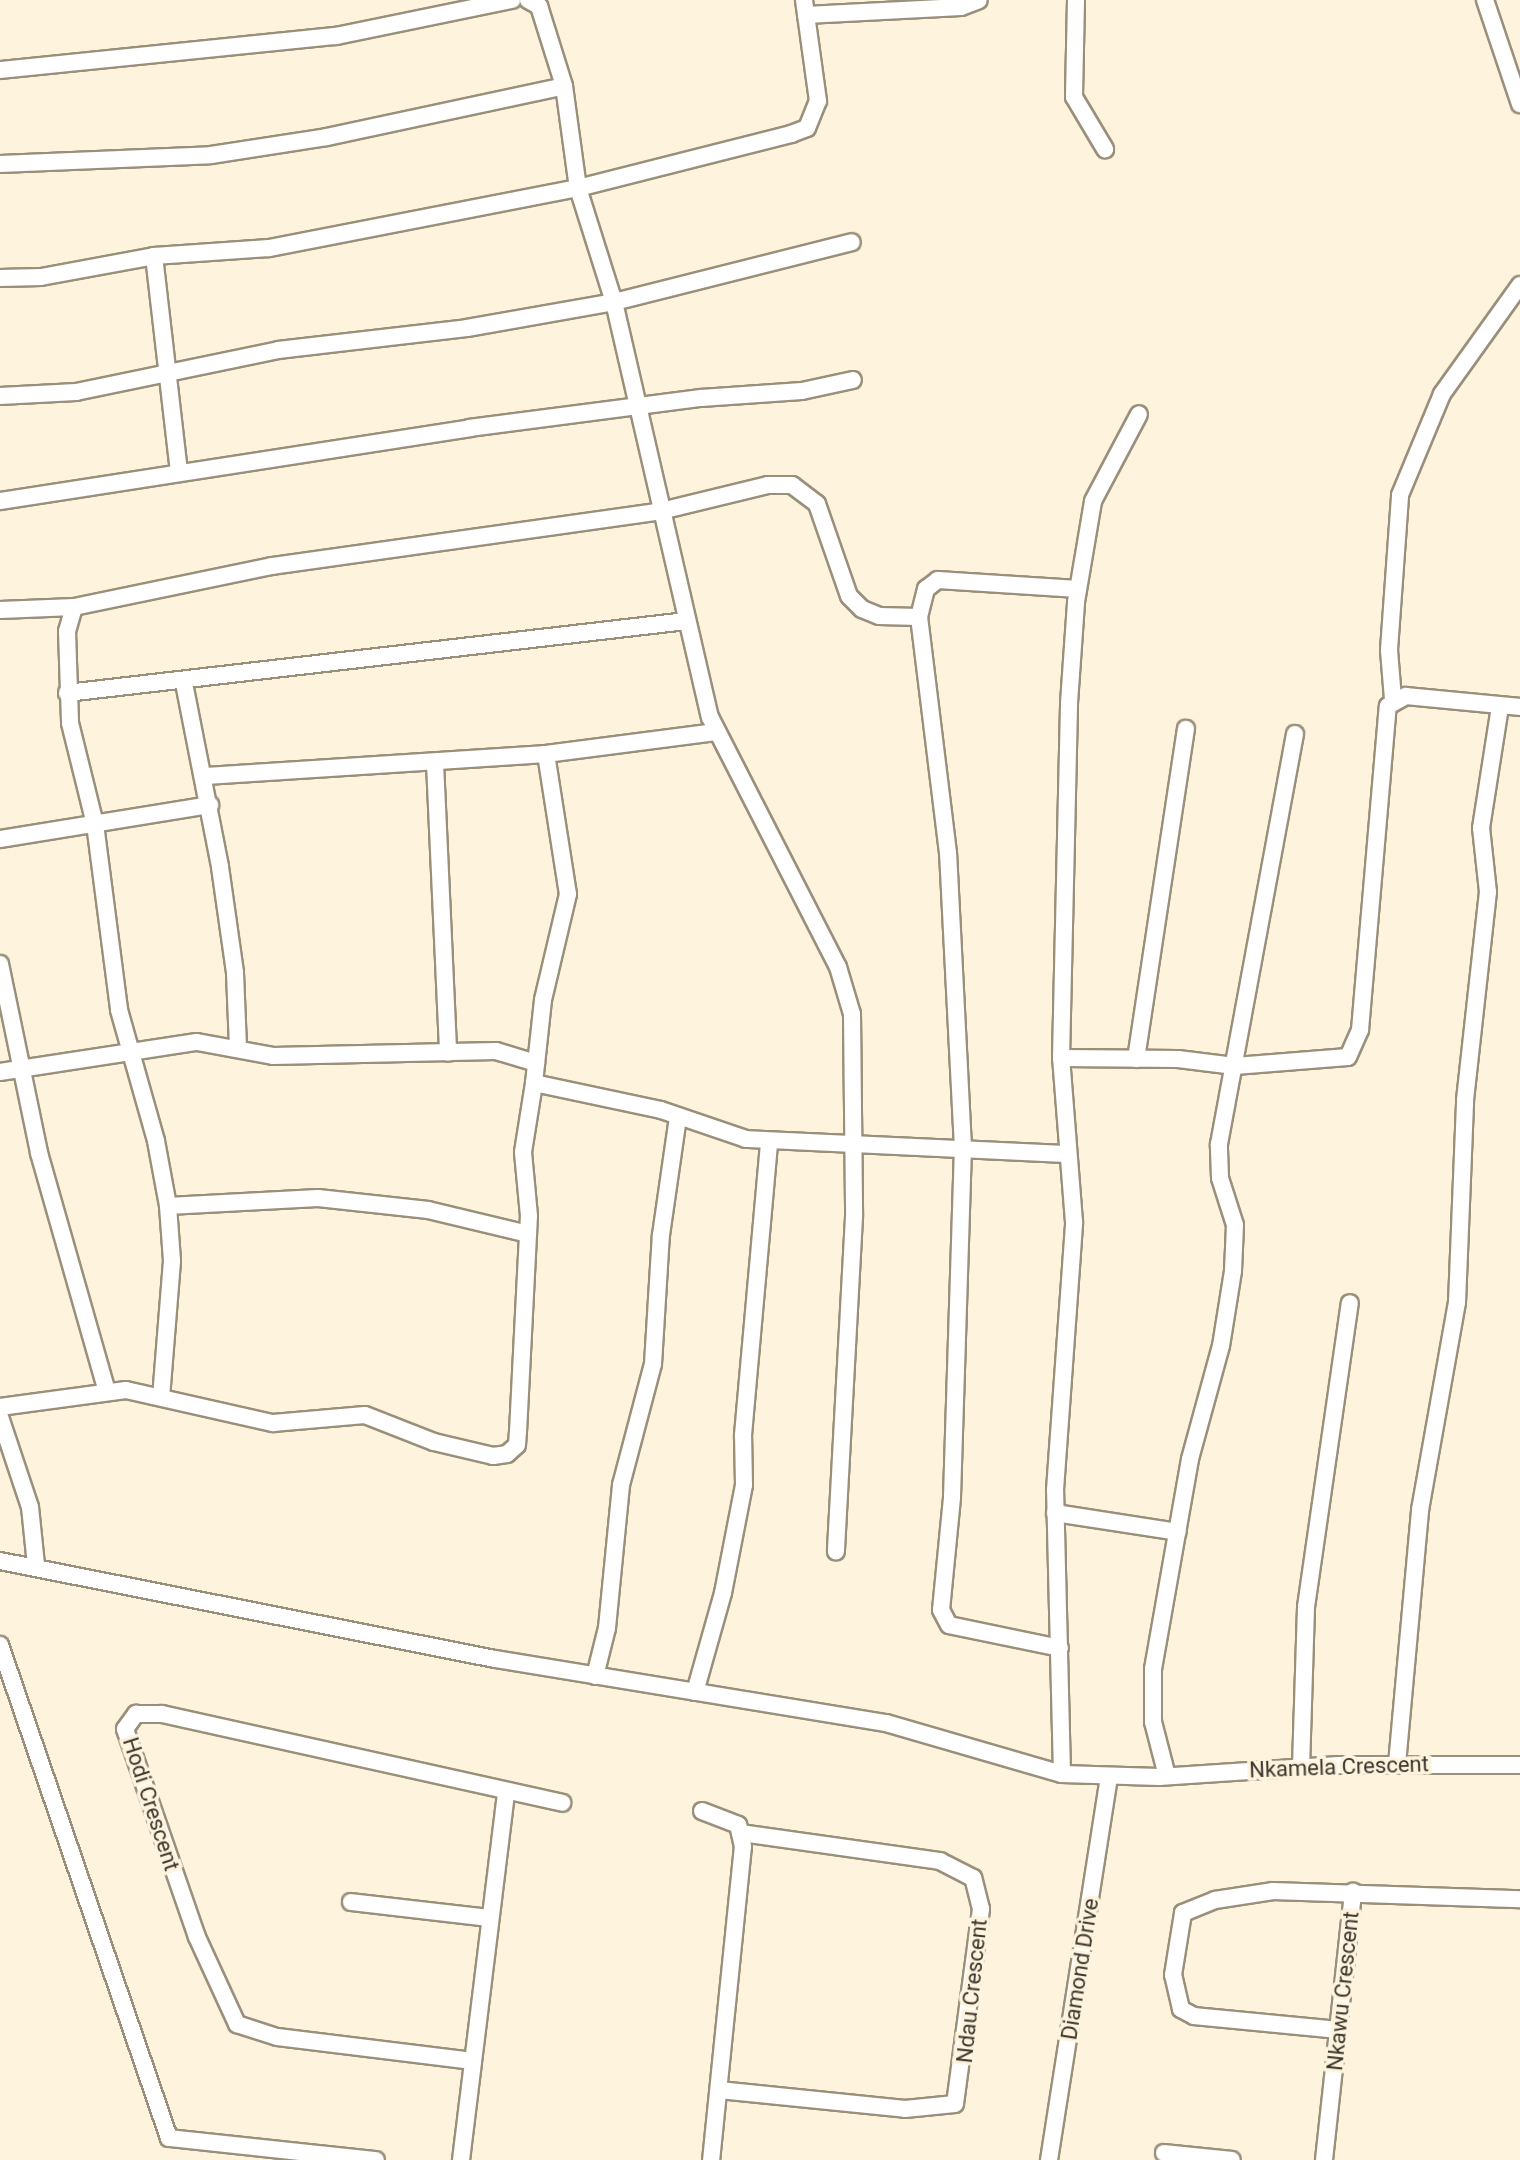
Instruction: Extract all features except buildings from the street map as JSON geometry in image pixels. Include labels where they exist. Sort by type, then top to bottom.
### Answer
[{"type":"street","points":[[0,70],[336,36],[512,0]]},
{"type":"street","points":[[528,0],[539,6],[564,86],[578,188],[614,302],[686,621],[716,732],[752,792],[780,860],[844,982],[855,1048],[856,1146],[836,1552]]},
{"type":"street","points":[[0,278],[41,277],[154,256],[257,250],[578,188],[716,157],[807,128],[818,101],[805,7],[961,7],[979,0]]},
{"type":"street","points":[[1076,0],[1074,97],[1105,149]]},
{"type":"street","points":[[1485,0],[1515,64],[1520,104]]},
{"type":"street","points":[[0,164],[211,155],[327,137],[564,86]]},
{"type":"street","points":[[0,396],[76,392],[278,350],[467,328],[614,302],[852,242]]},
{"type":"street","points":[[154,256],[179,471]]},
{"type":"street","points":[[1061,1058],[1136,1059],[1235,1066],[1348,1057],[1357,1044],[1393,699],[1389,650],[1400,495],[1442,394],[1520,286]]},
{"type":"street","points":[[0,501],[179,471],[637,408],[802,391],[853,380]]},
{"type":"street","points":[[1062,1774],[1055,1513],[1074,1222],[1061,1058],[1069,703],[1078,589],[1093,501],[1139,414]]},
{"type":"street","points":[[0,610],[74,607],[272,566],[661,511],[768,485],[792,485],[817,504],[855,603],[879,616],[919,617]]},
{"type":"street","points":[[1060,1648],[949,1625],[941,1610],[952,1497],[963,1148],[948,853],[919,617],[926,589],[938,580],[1078,589]]},
{"type":"street","points":[[74,607],[67,631],[67,693],[95,824],[129,1050],[156,1141],[168,1206],[172,1261],[161,1397]]},
{"type":"street","points":[[67,693],[184,683],[329,659],[686,621]]},
{"type":"street","points":[[184,683],[206,776],[235,973],[238,1047]]},
{"type":"street","points":[[1393,699],[1406,696],[1520,707]]},
{"type":"street","points":[[1397,1764],[1420,1510],[1457,1303],[1465,1100],[1488,892],[1481,828],[1500,706]]},
{"type":"street","points":[[1136,1059],[1186,729]]},
{"type":"street","points":[[206,776],[546,754],[716,732]]},
{"type":"street","points":[[1163,1776],[1153,1722],[1152,1682],[1178,1532],[1233,1271],[1235,1225],[1220,1178],[1219,1144],[1295,734]]},
{"type":"street","points":[[0,1407],[107,1391],[161,1397],[273,1423],[365,1415],[434,1442],[493,1456],[507,1454],[517,1445],[528,1234],[523,1152],[543,1000],[566,921],[568,894],[546,754]]},
{"type":"street","points":[[435,763],[448,1053]]},
{"type":"street","points":[[0,839],[210,805]]},
{"type":"street","points":[[0,964],[39,1153],[107,1391]]},
{"type":"street","points":[[0,1072],[197,1042],[238,1047],[273,1056],[496,1051],[536,1063]]},
{"type":"street","points":[[534,1083],[678,1117],[723,1134],[769,1141],[1068,1154]]},
{"type":"street","points":[[595,1676],[607,1628],[621,1485],[653,1364],[661,1235],[678,1117]]},
{"type":"street","points":[[695,1692],[723,1593],[744,1485],[743,1435],[769,1141]]},
{"type":"street","points":[[168,1206],[288,1197],[347,1200],[428,1210],[528,1234]]},
{"type":"street","points":[[1301,1767],[1306,1607],[1350,1303]]},
{"type":"street","points":[[0,1417],[30,1507],[36,1565]]},
{"type":"street","points":[[1055,1513],[1178,1532]]},
{"type":"street","name":"Nkamela Crescent","points":[[0,1561],[36,1565],[335,1629],[595,1676],[886,1723],[1062,1774],[1163,1776],[1397,1764],[1520,1765]]},
{"type":"street","points":[[0,1645],[169,2138],[376,2160]]},
{"type":"street","name":"Hodi Crescent","points":[[473,2061],[277,2037],[237,2024],[197,1937],[125,1729],[136,1714],[162,1714],[562,1803]]},
{"type":"street","name":"Diamond Drive","points":[[1049,2160],[1109,1777]]},
{"type":"street","points":[[461,2160],[506,1792]]},
{"type":"street","name":"Ndau Crescent","points":[[702,1811],[729,1819],[741,1833],[940,1861],[973,1878],[981,1909],[961,2094],[955,2104],[905,2109],[719,2090]]},
{"type":"street","points":[[711,2160],[741,1833]]},
{"type":"street","points":[[1339,2030],[1194,2016],[1176,2000],[1173,1975],[1181,1916],[1191,1907],[1254,1892],[1353,1892]]},
{"type":"street","name":"Nkawu Crescent","points":[[1324,2160],[1353,1892],[1520,1899]]},
{"type":"street","points":[[351,1902],[490,1918]]},
{"type":"street","points":[[1164,2153],[1232,2160]]}]
